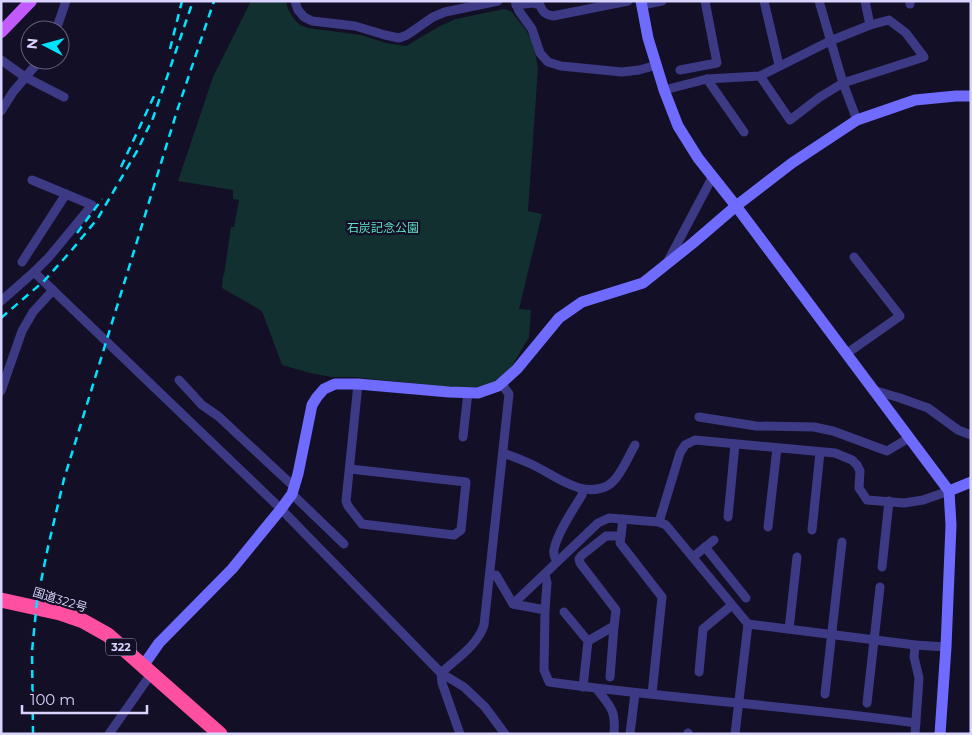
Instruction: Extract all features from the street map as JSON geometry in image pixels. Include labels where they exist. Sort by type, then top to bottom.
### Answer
[{"type":"highway","name":"国道322号","points":[[1,600],[60,613],[108,635],[220,734]]},
{"type":"main road","points":[[1,32],[31,1]]},
{"type":"street","points":[[59,20],[66,1]]},
{"type":"street","points":[[295,1],[298,10],[312,21],[355,26],[400,38],[433,17],[445,12],[498,1]]},
{"type":"street","points":[[628,1],[553,16],[543,12],[540,3],[516,3],[519,11],[532,29],[540,53],[548,62],[561,66],[622,72],[657,66]]},
{"type":"street","points":[[660,1],[641,3],[648,38],[664,90],[678,126],[698,158],[949,491],[951,525],[940,734]]},
{"type":"street","points":[[680,70],[718,63],[705,1]]},
{"type":"street","points":[[764,1],[779,65]]},
{"type":"street","points":[[819,1],[843,83],[857,120]]},
{"type":"street","points":[[865,1],[870,25]]},
{"type":"street","points":[[664,90],[707,79],[760,76],[779,65],[830,42],[870,25],[889,20],[906,33],[924,57],[843,83],[820,97],[790,120],[760,76]]},
{"type":"street","points":[[1,60],[25,77],[64,97]]},
{"type":"street","points":[[1,111],[13,92],[31,70]]},
{"type":"street","points":[[707,79],[744,132]]},
{"type":"street","points":[[109,734],[147,670],[159,643],[232,568],[282,508],[293,490],[312,405],[324,389],[334,384],[358,384],[478,393],[498,386],[517,369],[559,318],[582,302],[643,283],[736,206],[792,163],[857,120],[915,100],[971,96]]},
{"type":"street","points":[[667,264],[713,176]]},
{"type":"street","points":[[1,301],[34,272],[92,205],[32,180]]},
{"type":"street","points":[[22,262],[66,194]]},
{"type":"street","points":[[846,354],[900,316],[854,256]]},
{"type":"street","points":[[34,272],[282,508],[441,673],[464,687],[485,707],[504,734]]},
{"type":"street","points":[[2,385],[22,331],[33,312],[53,290]]},
{"type":"street","points":[[179,380],[202,405],[218,416],[290,483],[293,490],[344,544]]},
{"type":"street","points":[[441,673],[472,645],[482,632],[484,625],[509,394],[501,383]]},
{"type":"street","points":[[350,469],[466,482],[461,530],[454,535],[362,524],[348,506],[346,500],[358,384]]},
{"type":"street","points":[[873,390],[928,408],[958,430],[971,435]]},
{"type":"street","points":[[463,437],[468,392]]},
{"type":"street","points":[[699,417],[756,426],[814,427],[833,431],[887,451],[909,438]]},
{"type":"street","points":[[659,522],[680,453],[685,445],[695,440],[835,453],[852,460],[857,465],[860,470],[859,488],[867,500],[904,503],[923,500],[971,482]]},
{"type":"street","points":[[728,517],[735,444]]},
{"type":"street","points":[[503,453],[532,464],[577,488],[599,489],[607,486],[618,474],[635,445]]},
{"type":"street","points":[[768,527],[777,448]]},
{"type":"street","points":[[812,530],[820,452]]},
{"type":"street","points":[[557,562],[554,556],[556,540],[583,489]]},
{"type":"street","points":[[882,567],[889,501]]},
{"type":"street","points":[[513,604],[598,523],[609,518],[659,522],[666,525],[748,624],[915,645],[946,647]]},
{"type":"street","points":[[623,519],[620,542],[662,597],[652,694]]},
{"type":"street","points":[[610,677],[616,610],[579,560],[582,555],[606,536],[621,536]]},
{"type":"street","points":[[693,557],[714,540]]},
{"type":"street","points":[[825,694],[842,542]]},
{"type":"street","points":[[705,547],[746,598]]},
{"type":"street","points":[[789,629],[797,557]]},
{"type":"street","points":[[544,574],[547,583],[544,670],[549,682],[597,689],[916,723]]},
{"type":"street","points":[[490,575],[496,576],[513,604],[546,610]]},
{"type":"street","points":[[867,703],[880,587]]},
{"type":"street","points":[[699,672],[704,629],[732,605]]},
{"type":"street","points":[[564,612],[588,641],[583,687]]},
{"type":"street","points":[[735,734],[748,624]]},
{"type":"street","points":[[588,641],[614,626]]},
{"type":"street","points":[[915,645],[914,658],[919,678],[915,734]]},
{"type":"street","points":[[441,673],[442,683],[460,734]]},
{"type":"street","points":[[597,689],[607,700],[612,710],[615,720],[614,734]]},
{"type":"street","points":[[630,734],[635,693]]},
{"type":"green space","name":"石炭記念公園","points":[[251,1],[286,1],[294,19],[300,25],[308,28],[361,35],[386,43],[406,46],[456,19],[504,9],[511,11],[526,30],[533,43],[538,68],[528,211],[542,214],[519,309],[531,310],[529,337],[512,366],[494,383],[483,387],[452,387],[353,377],[332,377],[282,365],[262,311],[222,288],[231,227],[234,227],[239,200],[233,199],[233,190],[178,181],[213,77]]},
{"type":"railway","points":[[170,49],[182,1]]},
{"type":"railway","points":[[1,318],[44,281],[98,218],[137,151],[153,118],[193,1]]},
{"type":"railway","points":[[33,734],[32,651],[37,601],[64,479],[177,111],[214,1]]},
{"type":"railway","points":[[121,167],[155,94]]},
{"type":"railway","points":[[77,233],[102,199]]}]
